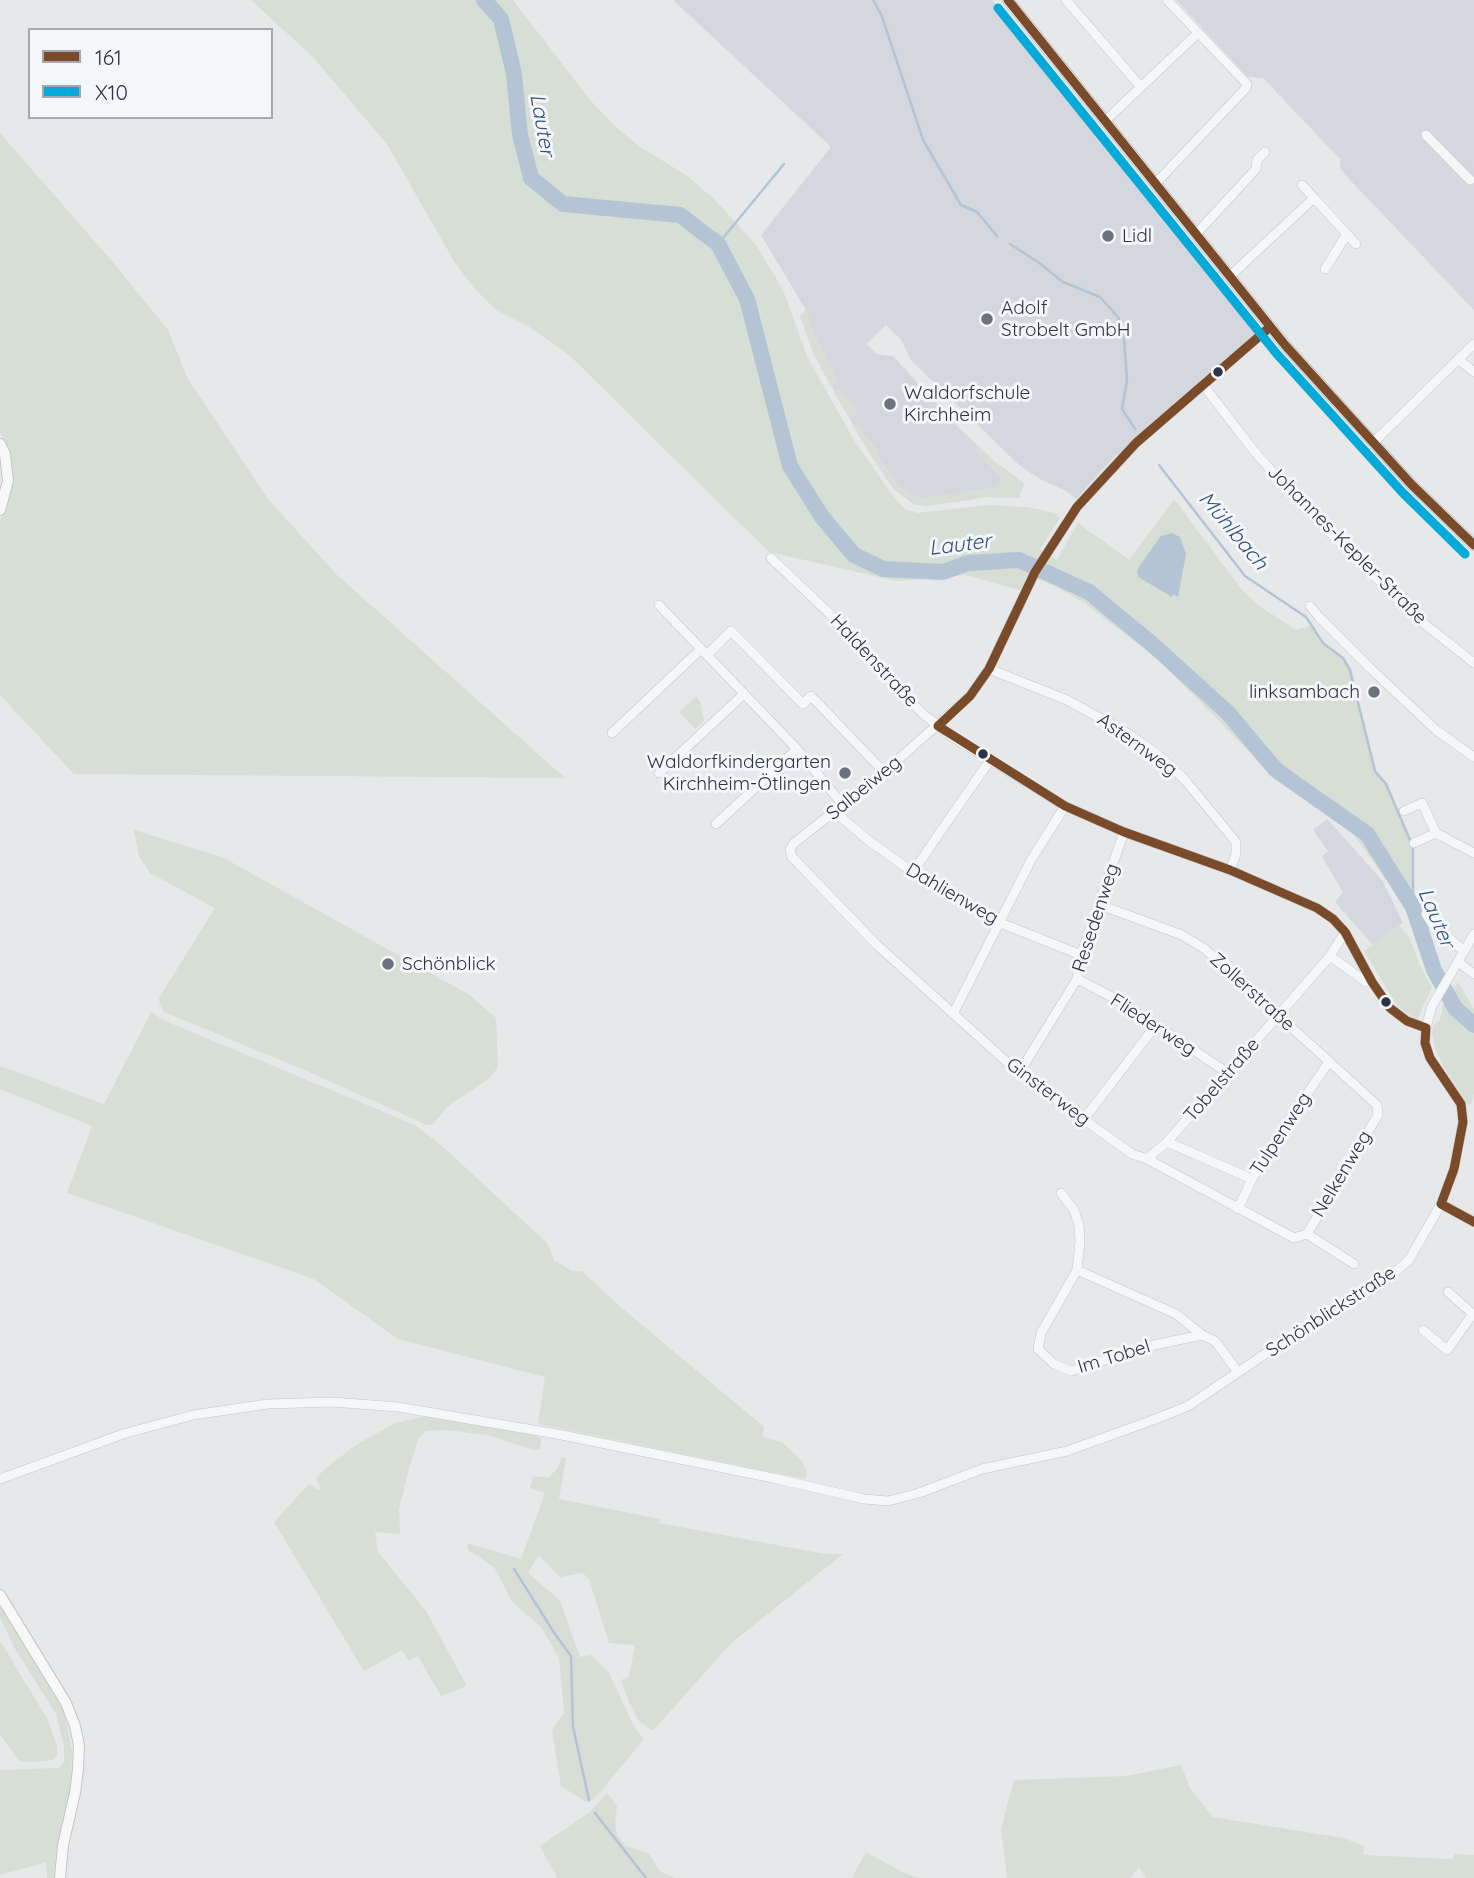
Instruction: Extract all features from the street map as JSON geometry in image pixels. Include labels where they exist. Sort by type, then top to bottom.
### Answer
[{"type":"main road","points":[[1008,0],[1270,327],[1411,484],[1474,545]]},
{"type":"main road","points":[[0,444],[5,454],[8,481],[0,510]]},
{"type":"main road","points":[[0,1595],[66,1703],[75,1726],[79,1745],[78,1769],[63,1845],[60,1878]]},
{"type":"street","points":[[1066,0],[1141,87]]},
{"type":"street","points":[[1156,183],[1247,84],[1167,0]]},
{"type":"street","points":[[1105,121],[1198,33]]},
{"type":"street","points":[[1426,135],[1473,180]]},
{"type":"street","points":[[1196,234],[1256,169],[1257,160],[1265,152]]},
{"type":"street","points":[[1302,185],[1356,244]]},
{"type":"street","points":[[1230,275],[1314,198]]},
{"type":"street","points":[[1325,270],[1347,234]]},
{"type":"street","points":[[938,726],[970,696],[989,669],[1046,552],[1072,513],[1136,443],[1270,327]]},
{"type":"street","points":[[1374,442],[1474,344]]},
{"type":"street","points":[[1458,359],[1474,372]]},
{"type":"street","name":"Johannes-Kepler-Straße","points":[[1204,386],[1254,451],[1301,504],[1417,618],[1474,663]]},
{"type":"street","name":"Haldenstraße","points":[[771,558],[831,615],[922,713],[938,726],[1065,806],[1124,832],[1230,870],[1317,908],[1345,932],[1372,982],[1394,1012],[1407,1021],[1426,1028]]},
{"type":"street","points":[[659,606],[797,749],[843,805]]},
{"type":"street","points":[[1310,606],[1436,730],[1474,757]]},
{"type":"street","points":[[612,733],[731,631],[803,704],[811,696],[884,772]]},
{"type":"street","name":"Asternweg","points":[[989,669],[1067,700],[1127,733],[1160,756],[1185,780],[1236,842],[1236,854],[1230,870]]},
{"type":"street","points":[[659,773],[744,694]]},
{"type":"street","name":"Salbeiweg","points":[[790,850],[793,844],[938,726]]},
{"type":"street","points":[[716,824],[797,749]]},
{"type":"street","points":[[912,873],[990,761]]},
{"type":"street","points":[[1404,811],[1422,803],[1436,833],[1474,853]]},
{"type":"street","points":[[953,1014],[1031,860],[1065,806]]},
{"type":"street","name":"Dahlienweg","points":[[835,812],[912,873],[999,922],[1080,955]]},
{"type":"street","name":"Resedenweg","points":[[1019,1073],[1077,979],[1080,955],[1124,832]]},
{"type":"street","points":[[1414,843],[1436,833]]},
{"type":"street","name":"Ginsterweg","points":[[790,850],[792,857],[831,900],[876,944],[1019,1073],[1132,1154],[1147,1159],[1294,1238],[1307,1234],[1354,1265]]},
{"type":"street","name":"Zollerstraße","points":[[1100,905],[1182,935],[1205,949],[1377,1105],[1378,1115]]},
{"type":"street","points":[[1426,914],[1432,923],[1464,951]]},
{"type":"street","name":"Tobelstraße","points":[[1147,1159],[1167,1142],[1279,1015],[1330,956],[1345,932]]},
{"type":"street","points":[[1426,1028],[1432,1006],[1474,934]]},
{"type":"street","name":"Haldenstraße","points":[[1330,956],[1366,982],[1372,982]]},
{"type":"street","points":[[1458,962],[1474,974]]},
{"type":"street","name":"Fliederweg","points":[[1077,979],[1118,1000],[1228,1073]]},
{"type":"street","points":[[1084,1119],[1156,1025]]},
{"type":"street","name":"Schönblickstraße","points":[[0,1479],[123,1434],[193,1415],[268,1404],[332,1402],[398,1407],[557,1434],[781,1479],[864,1499],[888,1501],[919,1493],[982,1469],[1067,1451],[1188,1406],[1395,1274],[1409,1259],[1441,1204],[1454,1169],[1463,1122],[1461,1104],[1430,1059],[1425,1042],[1426,1028]]},
{"type":"street","name":"Tulpenweg","points":[[1238,1209],[1252,1179],[1282,1130],[1329,1062]]},
{"type":"street","name":"Nelkenweg","points":[[1307,1234],[1378,1115]]},
{"type":"street","points":[[1167,1142],[1252,1179]]},
{"type":"street","name":"Im Tobel","points":[[1061,1192],[1074,1210],[1079,1225],[1077,1270],[1041,1333],[1038,1349],[1054,1364],[1071,1371],[1149,1346],[1202,1335]]},
{"type":"street","points":[[1441,1204],[1474,1222]]},
{"type":"street","points":[[1077,1270],[1176,1314],[1202,1335],[1215,1341],[1238,1372]]},
{"type":"street","points":[[1423,1330],[1447,1350],[1474,1315],[1448,1292]]},
{"type":"shaded area","points":[[251,0],[513,0],[590,100],[617,128],[640,147],[686,175],[713,198],[756,245],[783,290],[807,356],[852,437],[895,499],[905,509],[917,513],[988,505],[1027,507],[1055,513],[1060,518],[1040,549],[1057,560],[1078,523],[1129,560],[1174,499],[1242,590],[1258,605],[1296,630],[1313,625],[1323,643],[1343,658],[1350,670],[1375,770],[1386,784],[1413,847],[1413,888],[1408,889],[1409,895],[1386,879],[1353,834],[1319,806],[1272,775],[1161,662],[1086,604],[1056,587],[1028,575],[1020,590],[966,575],[897,581],[769,552],[569,355],[528,326],[496,310],[474,288],[454,261],[387,144],[313,57]]},
{"type":"shaded area","points":[[673,0],[992,0],[1096,135],[1258,330],[1111,460],[1076,499],[1019,465],[911,360],[902,341],[886,325],[867,344],[876,354],[893,356],[960,429],[996,463],[1024,483],[1019,498],[987,497],[927,506],[913,504],[893,488],[862,441],[814,355],[800,316],[806,310],[761,235],[831,147]]},
{"type":"shaded area","points":[[1176,0],[1474,0],[1474,310],[1350,180],[1340,168],[1340,159],[1263,78],[1248,77]]},
{"type":"shaded area","points":[[0,133],[168,330],[188,379],[268,499],[337,575],[565,778],[74,774],[0,695],[0,520],[7,508],[11,482],[9,454],[0,432]]},
{"type":"shaded area","points":[[806,310],[813,316],[810,323],[838,382],[831,386],[814,355],[800,316]]},
{"type":"shaded area","points":[[839,389],[859,413],[849,417],[834,392]]},
{"type":"shaded area","points":[[858,423],[896,481],[919,498],[997,487],[1001,478],[974,449],[978,445],[996,463],[1024,483],[1019,498],[987,497],[927,506],[913,504],[893,488],[875,462],[853,426]]},
{"type":"shaded area","points":[[696,697],[700,701],[704,721],[695,729],[679,712]]},
{"type":"shaded area","points":[[1327,819],[1382,880],[1403,923],[1373,945],[1335,902],[1343,892],[1322,857],[1328,851],[1313,830]]},
{"type":"shaded area","points":[[134,830],[222,857],[468,994],[496,1018],[498,1067],[490,1078],[448,1106],[432,1125],[427,1125],[302,1069],[164,1012],[159,998],[215,908],[150,873],[139,856]]},
{"type":"shaded area","points":[[1400,926],[1410,939],[1432,987],[1417,1020],[1398,1007],[1364,951]]},
{"type":"shaded area","points":[[1458,982],[1474,1009],[1474,1094],[1471,1104],[1467,1104],[1443,1066],[1432,1033],[1433,1026],[1440,1020],[1443,1004]]},
{"type":"shaded area","points":[[151,1012],[163,1020],[415,1125],[441,1145],[547,1243],[554,1260],[572,1271],[582,1271],[617,1304],[764,1427],[763,1437],[783,1443],[802,1461],[807,1473],[805,1479],[538,1424],[545,1377],[398,1339],[314,1279],[67,1193],[92,1126],[0,1089],[0,1066],[104,1104]]},
{"type":"shaded area","points":[[426,1416],[541,1438],[539,1449],[533,1450],[488,1435],[447,1430],[426,1431],[418,1439],[410,1465],[399,1509],[400,1534],[375,1532],[378,1552],[426,1611],[467,1686],[441,1696],[418,1656],[409,1661],[402,1650],[364,1671],[274,1522],[309,1484],[321,1489],[316,1478],[359,1443],[396,1423]]},
{"type":"shaded area","points":[[562,1457],[566,1458],[559,1499],[660,1519],[659,1523],[825,1554],[843,1554],[730,1644],[653,1731],[639,1721],[621,1680],[629,1677],[635,1645],[609,1643],[589,1579],[583,1573],[560,1577],[539,1555],[528,1573],[560,1600],[580,1657],[591,1655],[609,1673],[635,1728],[644,1739],[597,1796],[588,1803],[561,1786],[552,1731],[564,1712],[559,1658],[541,1627],[513,1603],[494,1567],[468,1550],[467,1543],[521,1559],[545,1493],[530,1488],[533,1476],[548,1478],[557,1469]]},
{"type":"shaded area","points":[[0,1601],[64,1712],[72,1750],[71,1788],[56,1852],[54,1878],[47,1878],[46,1862],[0,1875],[0,1770],[59,1768],[64,1762],[64,1746],[56,1714],[14,1647],[0,1618]]},
{"type":"shaded area","points":[[0,1641],[48,1720],[57,1746],[57,1755],[53,1760],[19,1761],[0,1734]]},
{"type":"shaded area","points":[[1181,1765],[1190,1788],[1213,1817],[1343,1838],[1364,1846],[1363,1855],[1452,1859],[1455,1854],[1474,1855],[1474,1878],[1146,1878],[1139,1867],[1130,1878],[1007,1878],[1001,1829],[1014,1780],[1126,1776]]},
{"type":"shaded area","points":[[607,1793],[617,1806],[617,1835],[626,1846],[648,1853],[661,1872],[675,1878],[557,1878],[540,1846],[590,1812]]},
{"type":"shaded area","points":[[866,1852],[902,1872],[918,1878],[852,1878]]},
{"type":"water","points":[[1172,533],[1180,537],[1186,554],[1178,597],[1173,594],[1172,597],[1140,578],[1137,573],[1161,536]]},
{"type":"waterway","name":"Lauter","points":[[484,0],[501,19],[514,74],[520,135],[531,178],[563,204],[680,215],[718,244],[747,299],[790,466],[822,517],[854,555],[883,569],[943,572],[968,563],[1019,560],[1089,592],[1152,644],[1228,713],[1276,770],[1367,834],[1413,907],[1434,970],[1455,1008],[1474,1025]]},
{"type":"waterway","name":"Mühlbach","points":[[873,0],[881,14],[923,140],[961,205],[977,212],[997,236]]},
{"type":"waterway","points":[[718,244],[784,164]]},
{"type":"waterway","name":"Mühlbach","points":[[1010,244],[1063,282],[1100,297],[1118,317],[1124,339],[1127,380],[1122,409],[1135,429]]},
{"type":"waterway","name":"Mühlbach","points":[[1159,465],[1245,576],[1306,617],[1323,643],[1343,658],[1350,670],[1375,771],[1386,784],[1413,847],[1413,907]]},
{"type":"waterway","points":[[514,1569],[571,1656],[573,1727],[589,1800]]},
{"type":"waterway","points":[[595,1813],[646,1878]]},
{"type":"transit line","name":"161","points":[[1008,0],[1285,345],[1411,484],[1474,545]]},
{"type":"transit line","name":"X10","points":[[998,8],[1276,353],[1402,492],[1465,554]]},
{"type":"transit line","name":"161","points":[[1270,327],[1136,443],[1077,507],[1035,572],[989,669],[970,696],[938,726],[1065,806],[1124,832],[1230,870],[1317,908],[1333,919],[1345,932],[1372,982],[1390,1008],[1407,1021],[1426,1028],[1425,1043],[1430,1058],[1461,1104],[1463,1122],[1454,1169],[1441,1204],[1474,1222]]},
{"type":"place","name":"Lidl","points":[[1108,236]]},
{"type":"place","name":"Adolf Strobelt GmbH","points":[[987,319]]},
{"type":"place","name":"Waldorfschule Kirchheim","points":[[890,404]]},
{"type":"place","name":"linksambach","points":[[1374,692]]},
{"type":"place","name":"Waldorfkindergarten Kirchheim-Ötlingen","points":[[845,773]]},
{"type":"place","name":"Schönblick","points":[[388,964]]}]
